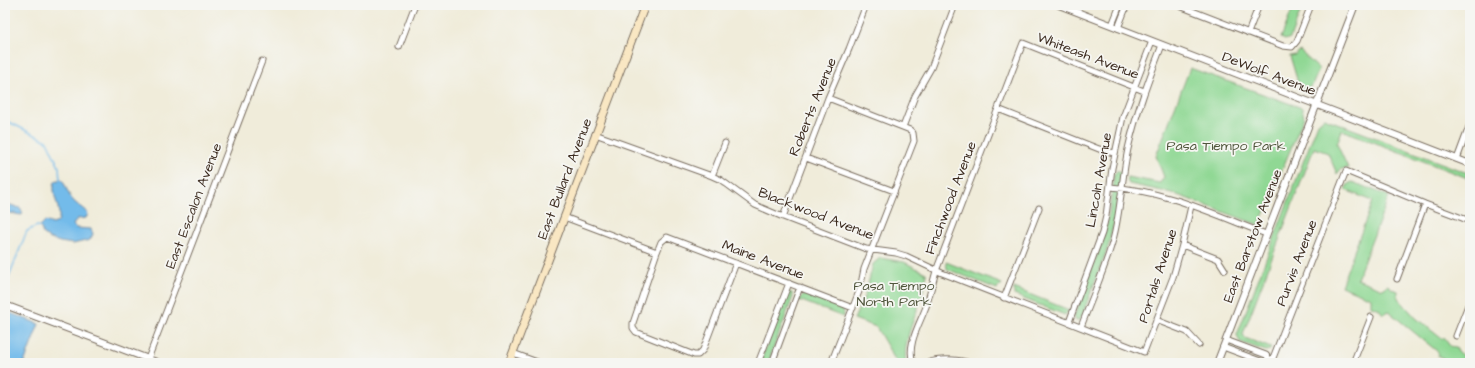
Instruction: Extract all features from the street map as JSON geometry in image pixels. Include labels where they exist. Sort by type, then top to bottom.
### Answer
[{"type":"main road","name":"East Bullard Avenue","points":[[509,363],[645,5]]},
{"type":"street","points":[[399,47],[415,5]]},
{"type":"street","name":"Roberts Avenue","points":[[783,217],[828,98],[866,5]]},
{"type":"street","points":[[903,127],[915,96],[931,68],[955,5]]},
{"type":"street","name":"DeWolf Avenue","points":[[1059,5],[1470,164]]},
{"type":"street","points":[[1112,26],[1120,5]]},
{"type":"street","points":[[1118,28],[1127,5]]},
{"type":"street","points":[[1177,5],[1186,7],[1283,46],[1292,47],[1297,41],[1311,5]]},
{"type":"street","points":[[1248,33],[1259,5]]},
{"type":"street","name":"East Barstow Avenue","points":[[1217,363],[1355,5]]},
{"type":"street","name":"Lincoln Avenue","points":[[1069,322],[1102,233],[1106,216],[1114,153],[1123,117],[1152,41]]},
{"type":"street","name":"Whiteash Avenue","points":[[1023,43],[1144,91]]},
{"type":"street","name":"Finchwood Avenue","points":[[912,363],[910,352],[912,343],[927,305],[936,271],[1023,43]]},
{"type":"street","name":"Lincoln Avenue","points":[[1081,327],[1109,253],[1117,223],[1128,148],[1134,124],[1144,91],[1162,45]]},
{"type":"street","name":"East Escalon Avenue","points":[[148,359],[262,61]]},
{"type":"street","points":[[828,98],[910,130],[913,133],[914,141],[871,250],[853,308],[831,363]]},
{"type":"street","points":[[998,109],[1099,149],[1114,153]]},
{"type":"street","points":[[1457,159],[1470,124]]},
{"type":"street","name":"Blackwood Avenue","points":[[595,134],[712,176],[721,180],[755,205],[783,217],[860,247],[906,256],[936,271],[1144,352]]},
{"type":"street","points":[[712,176],[724,143]]},
{"type":"street","points":[[806,158],[894,191]]},
{"type":"street","name":"Purvis Avenue","points":[[1271,362],[1346,172],[1425,204]]},
{"type":"street","points":[[1110,187],[1159,195],[1266,234]]},
{"type":"street","points":[[1397,278],[1425,204],[1470,221]]},
{"type":"street","name":"Portals Avenue","points":[[1144,352],[1173,277],[1191,206]]},
{"type":"street","points":[[1004,298],[1039,208]]},
{"type":"street","points":[[564,217],[657,252],[633,323],[633,328],[636,332],[694,355],[698,355],[703,350],[736,263]]},
{"type":"street","name":"Maine Avenue","points":[[657,252],[661,242],[667,237],[853,308]]},
{"type":"street","points":[[1182,245],[1218,259],[1225,270]]},
{"type":"street","points":[[758,363],[789,283]]},
{"type":"street","points":[[772,363],[800,287]]},
{"type":"street","points":[[1456,336],[1470,300]]},
{"type":"street","points":[[5,305],[159,363]]},
{"type":"street","points":[[1353,363],[1371,317]]},
{"type":"street","points":[[1156,320],[1187,332],[1199,345]]},
{"type":"street","points":[[1226,340],[1266,355],[1271,362]]},
{"type":"street","points":[[1223,347],[1263,362],[1278,363]]},
{"type":"street","points":[[513,352],[540,363]]},
{"type":"street","points":[[927,363],[943,359],[958,360],[970,363]]},
{"type":"green space","points":[[1294,5],[1303,5],[1290,38],[1285,40],[1281,38]]},
{"type":"green space","points":[[1300,51],[1319,69],[1312,86],[1306,89],[1299,86],[1290,56],[1295,55]]},
{"type":"green space","name":"Pasa Tiempo Park","points":[[1190,68],[1302,108],[1304,117],[1259,225],[1172,193],[1129,184],[1127,180],[1127,177],[1160,183],[1164,177],[1156,156]]},
{"type":"green space","points":[[1324,118],[1470,174],[1470,179],[1342,130],[1337,144],[1348,168],[1341,169],[1337,174],[1328,153],[1314,148],[1243,334],[1245,338],[1271,348],[1270,350],[1266,351],[1240,342],[1237,335],[1318,123]]},
{"type":"green space","points":[[1118,170],[1121,173],[1115,219],[1108,247],[1082,316],[1076,321],[1074,317],[1101,244],[1109,214],[1114,174]]},
{"type":"green space","points":[[1352,182],[1389,196],[1357,279],[1383,289],[1388,285],[1392,289],[1398,291],[1398,298],[1416,318],[1442,339],[1444,338],[1450,346],[1457,349],[1457,351],[1465,358],[1470,360],[1470,363],[1448,363],[1443,358],[1438,356],[1438,352],[1388,311],[1383,314],[1378,308],[1371,306],[1371,298],[1341,286],[1373,201],[1345,190],[1348,184]]},
{"type":"green space","name":"Pasa Tiempo North Park","points":[[880,258],[904,262],[926,273],[925,285],[906,345],[906,363],[897,363],[876,327],[854,319],[866,292],[873,264]]},
{"type":"green space","points":[[946,262],[1002,284],[997,289],[947,269]]},
{"type":"green space","points":[[1014,288],[1069,310],[1065,315],[1014,295]]},
{"type":"green space","points":[[788,292],[792,293],[793,297],[768,363],[760,363],[786,294]]},
{"type":"green space","name":"Pasa Tiempo North Park","points":[[806,295],[843,309],[843,317],[799,300],[802,296]]},
{"type":"water","points":[[62,179],[72,199],[88,214],[86,218],[77,219],[73,225],[76,228],[91,229],[93,234],[90,240],[73,244],[48,238],[43,234],[40,226],[45,221],[53,224],[58,222],[59,212],[54,186],[55,181]]},
{"type":"water","points":[[5,203],[20,208],[23,214],[21,215],[5,212]]},
{"type":"water","points":[[5,311],[39,324],[24,363],[5,363]]},
{"type":"waterway","points":[[5,120],[47,141],[59,167],[60,181]]},
{"type":"waterway","points":[[5,286],[27,231],[37,226],[41,227]]}]
